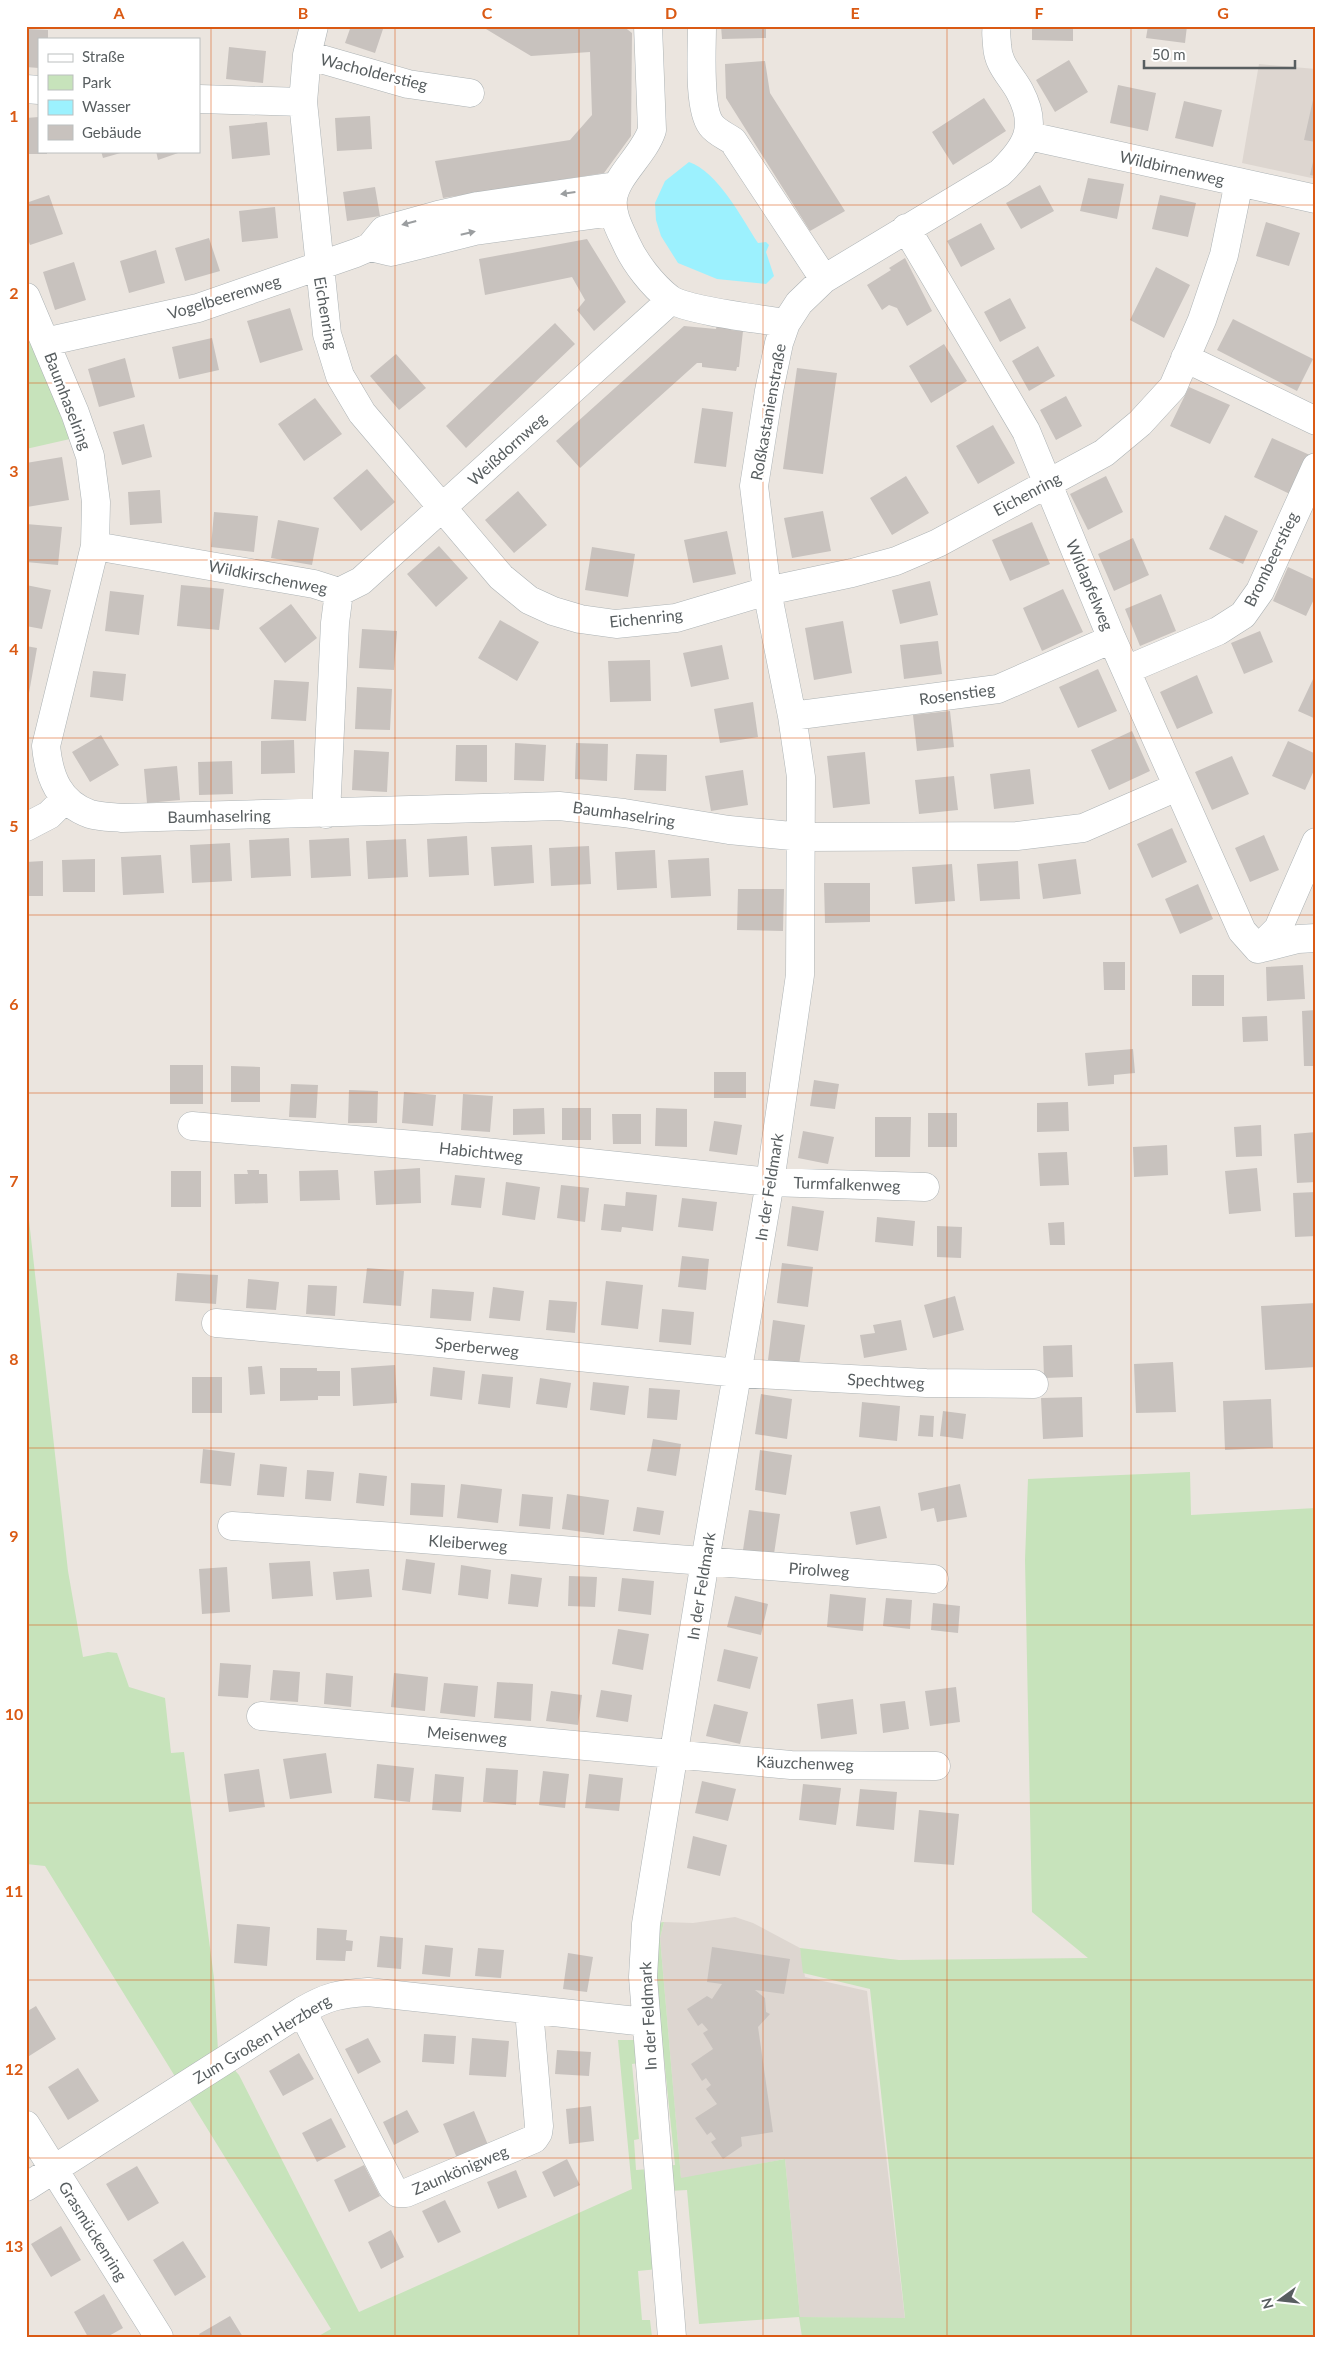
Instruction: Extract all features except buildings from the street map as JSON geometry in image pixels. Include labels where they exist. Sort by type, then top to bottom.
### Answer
[{"type":"street","name":"Eichenring","points":[[314,26],[307,55],[303,102],[326,334],[340,376],[362,413],[501,577],[529,600],[552,611],[580,619],[616,624],[676,618],[767,591],[852,574],[896,561],[938,543],[1104,452],[1140,423],[1173,386],[1202,320],[1224,256],[1239,182]]},
{"type":"street","points":[[648,26],[652,130],[648,143],[615,199],[630,253],[644,272],[671,300],[691,307],[786,323]]},
{"type":"street","points":[[702,26],[703,102],[706,115],[712,127],[733,141],[824,279]]},
{"type":"street","points":[[997,26],[998,56],[1003,70],[1020,92],[1028,112],[1029,136]]},
{"type":"street","name":"Wacholderstieg","points":[[307,55],[408,84],[470,93]]},
{"type":"street","points":[[200,99],[303,102]]},
{"type":"street","name":"Roßkastanienstraße","points":[[802,837],[801,777],[792,716],[767,591],[758,534],[754,486],[779,343],[786,323],[799,303],[824,279],[1000,172],[1017,157],[1029,136]]},
{"type":"street","name":"Wildbirnenweg","points":[[1029,136],[1316,199]]},
{"type":"street","name":"Vogelbeerenweg","points":[[45,342],[198,308],[370,247],[384,230],[438,215],[478,206],[615,199]]},
{"type":"street","name":"Wildapfelweg","points":[[906,228],[1026,431],[1112,639],[1177,787],[1242,931],[1258,949]]},
{"type":"street","name":"Baumhaselring","points":[[26,296],[75,413],[90,456],[96,502],[95,546],[46,746],[48,765],[54,784],[64,800],[90,814],[122,818],[326,814],[559,806],[624,812],[729,830],[802,837],[1018,836],[1083,828],[1177,787]]},
{"type":"street","name":"Weißdornweg","points":[[339,592],[361,581],[671,300]]},
{"type":"street","points":[[1185,358],[1316,421]]},
{"type":"street","name":"Brombeerstieg","points":[[1126,670],[1218,631],[1243,615],[1260,591],[1316,467]]},
{"type":"street","name":"Wildkirschenweg","points":[[95,546],[314,584],[339,592],[335,623],[326,814]]},
{"type":"street","name":"Rosenstieg","points":[[792,716],[998,689],[1112,639]]},
{"type":"street","points":[[26,827],[49,815],[64,800]]},
{"type":"street","name":"In der Feldmark","points":[[672,2337],[643,1977],[646,1924],[705,1561],[770,1182],[800,975],[802,837]]},
{"type":"street","points":[[1258,949],[1278,929],[1316,842]]},
{"type":"street","points":[[1258,949],[1298,939],[1316,938]]},
{"type":"street","name":"Habichtweg","points":[[192,1126],[438,1147],[770,1182]]},
{"type":"street","name":"Turmfalkenweg","points":[[770,1182],[925,1186]]},
{"type":"street","name":"Sperberweg","points":[[216,1323],[738,1373]]},
{"type":"street","name":"Spechtweg","points":[[738,1373],[926,1383],[1034,1384]]},
{"type":"street","name":"Kleiberweg","points":[[232,1526],[705,1561]]},
{"type":"street","name":"Pirolweg","points":[[705,1561],[934,1579]]},
{"type":"street","name":"Meisenweg","points":[[261,1716],[674,1754]]},
{"type":"street","name":"Käuzchenweg","points":[[674,1754],[791,1765],[936,1766]]},
{"type":"street","name":"Zum Großen Herzberg","points":[[26,2186],[324,1998],[368,1992],[646,2022]]},
{"type":"street","name":"Zaunkönigweg","points":[[302,2011],[392,2187],[398,2193],[406,2192],[534,2139],[538,2133],[539,2126],[529,2010]]},
{"type":"street","name":"Grasmückenring","points":[[26,2125],[159,2337]]},
{"type":"shaded area","points":[[1259,64],[1316,69],[1316,179],[1242,163]]},
{"type":"shaded area","points":[[735,1917],[753,1923],[800,1948],[805,1977],[867,1991],[905,2319],[800,2317],[785,2159],[681,2179],[660,1938],[664,1922],[693,1923]]},
{"type":"green space","points":[[26,329],[70,439],[26,449]]},
{"type":"green space","points":[[26,1193],[68,1571],[83,1657],[108,1652],[117,1653],[129,1687],[165,1698],[171,1753],[184,1752],[214,1978],[218,2051],[239,2075],[359,2312],[632,2189],[618,2040],[637,2040],[639,2063],[632,2064],[639,2139],[634,2140],[636,2170],[649,2169],[658,2269],[638,2271],[642,2320],[650,2320],[652,2337],[317,2337],[331,2329],[45,1866],[26,1864]]},
{"type":"green space","points":[[1190,1472],[1191,1515],[1316,1508],[1316,2337],[802,2337],[799,2317],[699,2324],[687,2190],[669,2191],[666,2166],[675,2165],[664,2058],[656,2059],[656,1923],[664,1922],[660,1938],[681,2178],[785,2159],[800,2317],[905,2318],[870,1989],[803,1973],[800,1948],[899,1960],[1088,1958],[1032,1912],[1025,1560],[1028,1479]]},
{"type":"water","points":[[689,162],[700,167],[719,185],[758,243],[766,242],[769,245],[766,252],[774,276],[766,284],[717,279],[678,263],[661,236],[656,220],[655,203],[665,181]]}]
